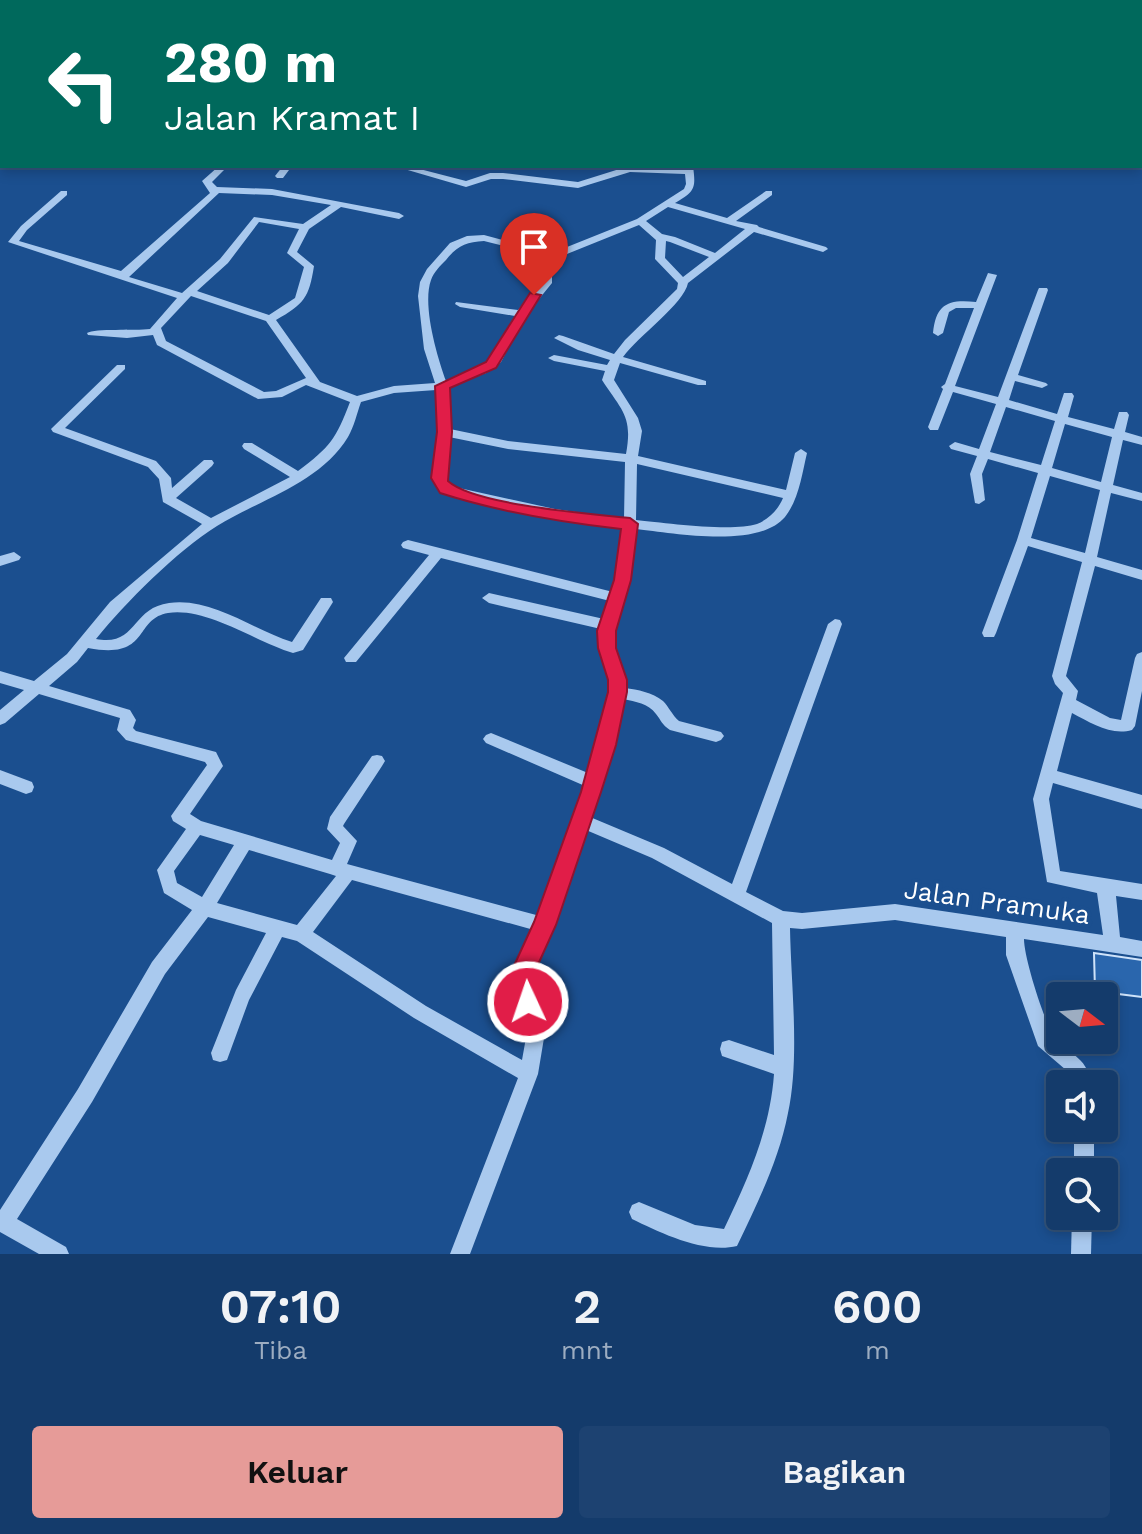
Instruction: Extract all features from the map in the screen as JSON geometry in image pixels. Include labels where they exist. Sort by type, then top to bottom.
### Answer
[{"type":"street","points":[[222,168],[207,181],[215,190],[272,192],[399,216]]},
{"type":"street","points":[[280,176],[286,168]]},
{"type":"street","points":[[406,168],[466,184],[490,176],[503,176],[578,185],[629,169],[690,169],[688,191],[640,221],[553,256],[476,238],[453,245],[440,259],[425,282],[423,296],[429,349],[442,386],[444,432],[439,478],[445,489],[483,501],[560,516],[716,531],[760,530],[781,515],[790,495],[801,453]]},
{"type":"street","points":[[123,275],[215,190]]},
{"type":"street","points":[[64,193],[24,228],[13,242],[123,275],[125,280],[136,284],[270,319],[281,338],[306,366],[314,382]]},
{"type":"street","points":[[730,221],[769,193]]},
{"type":"street","points":[[270,319],[301,301],[305,294],[309,266],[292,253],[305,227],[339,204]]},
{"type":"street","points":[[667,204],[823,249]]},
{"type":"street","points":[[155,332],[162,318],[224,261],[257,219],[305,227]]},
{"type":"street","points":[[640,221],[659,237],[714,256]]},
{"type":"street","points":[[465,1252],[529,1074],[536,1032],[524,983],[524,968],[545,925],[594,783],[618,692],[618,680],[607,648],[608,625],[618,598],[630,524],[631,459],[636,431],[632,418],[608,380],[614,364],[647,323],[677,297],[683,282],[754,227]]},
{"type":"street","points":[[659,237],[660,259],[683,282]]},
{"type":"street","points":[[155,332],[161,343],[262,396],[278,394],[299,383],[314,382],[356,400],[381,392],[442,386],[491,365],[521,314],[547,283],[547,266],[553,256]]},
{"type":"street","points":[[934,427],[992,275]]},
{"type":"street","points":[[979,500],[976,474],[1043,290]]},
{"type":"street","points":[[938,333],[939,318],[945,308],[956,303],[980,306]]},
{"type":"street","points":[[460,304],[521,314]]},
{"type":"street","points":[[92,333],[127,335],[155,332]]},
{"type":"street","points":[[559,338],[614,364]]},
{"type":"street","points":[[554,358],[614,364],[702,383]]},
{"type":"street","points":[[121,367],[57,429],[152,464],[165,478],[167,499]]},
{"type":"street","points":[[1013,377],[1042,385]]},
{"type":"street","points":[[947,387],[1142,441]]},
{"type":"street","points":[[989,633],[1024,540],[1068,396]]},
{"type":"street","points":[[0,719],[72,658],[132,590],[211,524],[299,477],[335,447],[343,435],[356,400]]},
{"type":"street","points":[[1123,415],[1059,676],[1071,691],[1041,799],[1053,877],[1142,892]]},
{"type":"street","points":[[444,432],[508,445],[631,459],[790,495]]},
{"type":"street","points":[[248,446],[299,477]]},
{"type":"street","points":[[955,446],[1142,497]]},
{"type":"street","points":[[167,499],[208,463]]},
{"type":"street","points":[[167,499],[211,524]]},
{"type":"street","points":[[1024,540],[1142,575]]},
{"type":"street","points":[[408,545],[618,598]]},
{"type":"street","points":[[351,658],[438,553]]},
{"type":"street","points":[[0,561],[14,557]]},
{"type":"street","points":[[489,598],[608,625]]},
{"type":"street","points":[[85,642],[107,648],[120,647],[157,611],[174,607],[209,614],[293,648],[298,646],[326,602]]},
{"type":"street","points":[[736,896],[835,624]]},
{"type":"street","points":[[1068,703],[1109,724],[1120,728],[1127,726],[1142,658]]},
{"type":"street","points":[[0,677],[125,714],[128,720],[125,730],[131,736],[211,757],[215,766],[179,816],[197,827],[343,871],[545,925]]},
{"type":"street","points":[[618,692],[646,698],[659,706],[675,726],[716,736]]},
{"type":"street","points":[[491,739],[594,783]]},
{"type":"street","points":[[301,934],[343,871],[349,841],[335,829],[336,822],[377,761]]},
{"type":"street","points":[[1049,775],[1142,802]]},
{"type":"street","points":[[0,777],[26,787]]},
{"type":"street","name":"Jalan Pramuka","points":[[581,820],[658,853],[781,919],[802,921],[895,912],[1142,949]]},
{"type":"street","points":[[197,827],[165,870],[170,888],[205,908],[301,934],[420,1012],[529,1074]]},
{"type":"street","points":[[59,1254],[2,1221],[94,1080],[173,943],[205,908],[245,842]]},
{"type":"street","points":[[1102,886],[1107,891],[1112,943]]},
{"type":"street","points":[[639,1212],[682,1232],[718,1241],[730,1239],[777,1132],[784,1094],[781,919]]},
{"type":"street","points":[[220,1053],[242,996],[278,928]]},
{"type":"street","points":[[1015,930],[1015,955],[1045,1039],[1076,1064],[1078,1070]]},
{"type":"street","points":[[729,1049],[784,1068]]},
{"type":"street","points":[[1081,1254],[1082,1230]]},
{"type":"building","points":[[1094,953],[1142,960],[1142,997],[1118,994],[1118,982],[1095,982]]},
{"type":"route","points":[[528,1002],[524,968],[545,925],[591,792],[618,692],[618,680],[607,648],[607,631],[623,580],[630,524],[560,516],[483,501],[445,489],[441,483],[444,432],[442,386],[482,371],[497,360],[534,295]]}]
